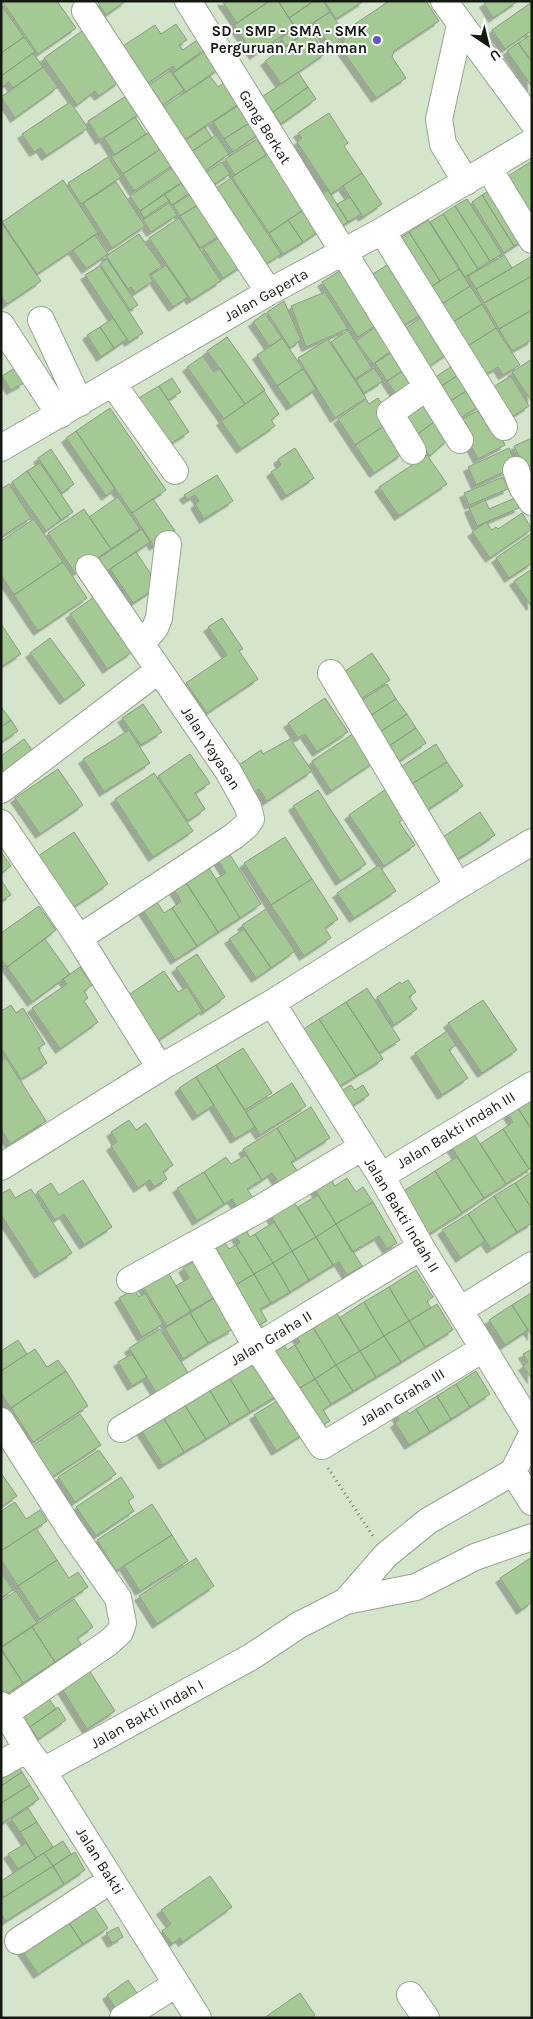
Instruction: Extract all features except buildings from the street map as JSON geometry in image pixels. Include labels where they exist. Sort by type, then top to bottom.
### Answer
[{"type":"street","name":"Gang Berkat","points":[[188,1],[460,440]]},
{"type":"street","points":[[444,1],[532,121]]},
{"type":"street","points":[[85,11],[269,292]]},
{"type":"street","points":[[460,25],[439,119],[443,144],[466,182]]},
{"type":"street","name":"Jalan Gaperta","points":[[1,448],[269,292],[382,232],[532,142]]},
{"type":"street","points":[[489,169],[532,240]]},
{"type":"street","points":[[382,232],[504,427]]},
{"type":"street","points":[[41,320],[70,409]]},
{"type":"street","points":[[1,325],[70,409]]},
{"type":"street","points":[[113,384],[175,471]]},
{"type":"street","points":[[413,451],[390,413],[427,386]]},
{"type":"street","points":[[516,470],[522,487],[532,502]]},
{"type":"street","points":[[142,643],[155,628],[160,618],[168,544]]},
{"type":"street","points":[[1,790],[160,670],[89,568]]},
{"type":"street","name":"Jalan Yayasan","points":[[79,938],[234,836],[247,826],[251,819],[248,808],[228,772],[160,670]]},
{"type":"street","points":[[331,673],[458,886]]},
{"type":"street","points":[[1,823],[79,938],[160,1068]]},
{"type":"street","points":[[4,1161],[272,1003],[458,886],[532,842]]},
{"type":"street","name":"Jalan Bakti Indah II","points":[[272,1003],[361,1148],[381,1176],[421,1247],[532,1428]]},
{"type":"street","name":"Jalan Bakti Indah III","points":[[381,1176],[532,1085]]},
{"type":"street","points":[[130,1280],[198,1244],[361,1148]]},
{"type":"street","points":[[198,1244],[256,1346],[322,1446]]},
{"type":"street","name":"Jalan Graha II","points":[[121,1429],[421,1247]]},
{"type":"street","points":[[460,1310],[532,1265]]},
{"type":"street","name":"Jalan Graha III","points":[[322,1446],[483,1349]]},
{"type":"street","points":[[1,1421],[70,1529],[118,1598],[123,1623],[120,1632],[108,1643],[4,1709]]},
{"type":"street","points":[[346,1601],[386,1555],[428,1521],[513,1472],[532,1434]]},
{"type":"street","points":[[513,1472],[532,1502]]},
{"type":"street","points":[[346,1601],[416,1588],[475,1557],[532,1536]]},
{"type":"street","name":"Jalan Bakti Indah I","points":[[43,1771],[252,1656],[299,1625],[346,1601]]},
{"type":"street","name":"Jalan Bakti","points":[[4,1709],[27,1749],[43,1771],[198,2018]]},
{"type":"street","points":[[1,1764],[27,1749]]},
{"type":"street","points":[[18,1941],[111,1880]]},
{"type":"street","points":[[123,2018],[176,1984]]},
{"type":"street","points":[[410,1995],[426,2018]]},
{"type":"path","points":[[322,1446],[323,1462],[386,1555]]},
{"type":"place","name":"SD - SMP - SMA - SMK Perguruan Ar Rahman","points":[[377,40]]}]
